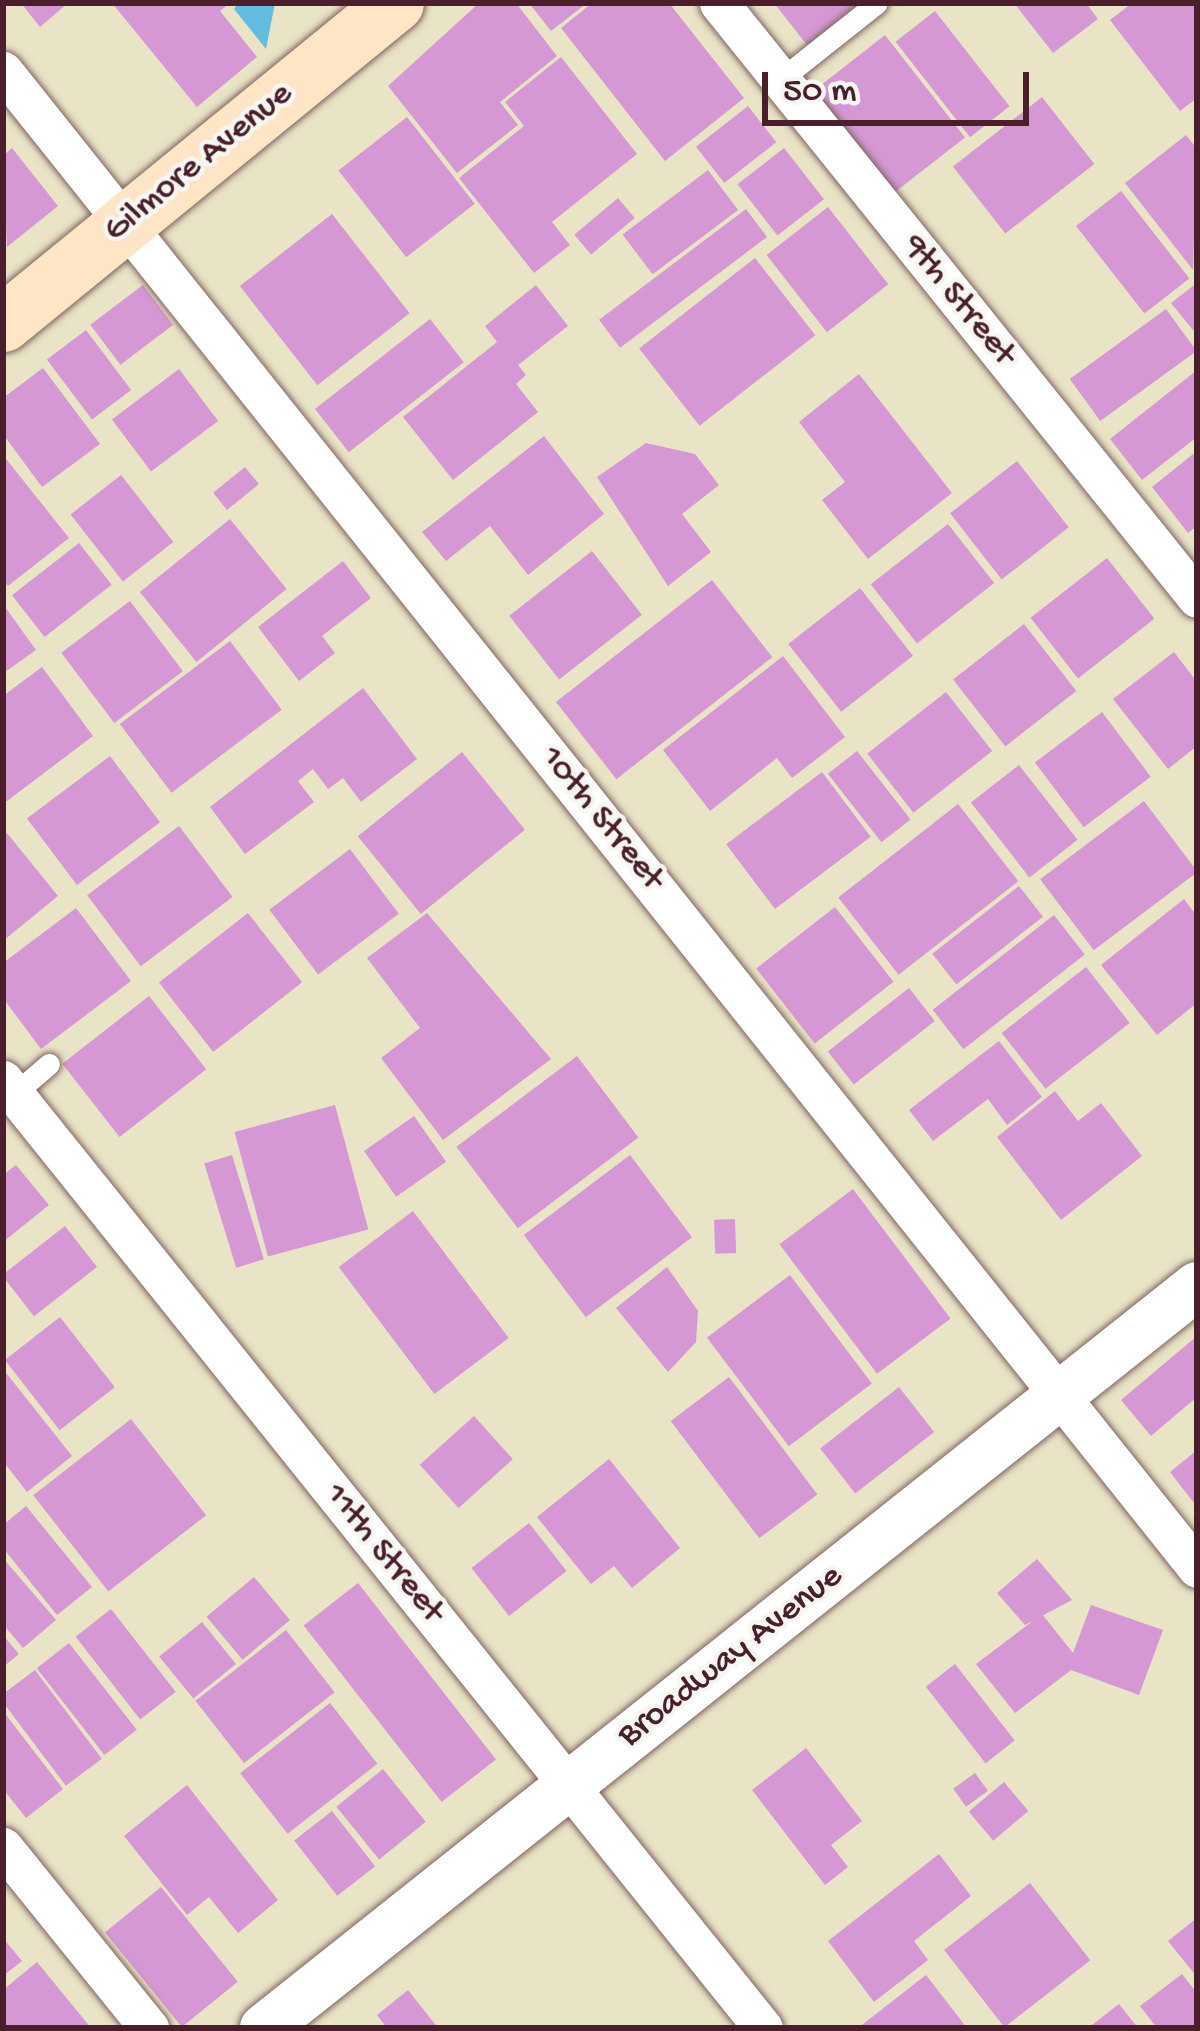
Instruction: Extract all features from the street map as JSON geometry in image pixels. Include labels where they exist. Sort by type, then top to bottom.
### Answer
[{"type":"main road","name":"Gilmore Avenue","points":[[3,323],[395,3]]},
{"type":"street","name":"9th Street","points":[[719,3],[1197,598]]},
{"type":"street","name":"10th Street","points":[[3,71],[1197,1568]]},
{"type":"street","name":"11th Street","points":[[8,1087],[764,2028]]},
{"type":"street","name":"Broadway Avenue","points":[[264,2028],[1197,1286]]},
{"type":"street","points":[[3,1847],[149,2028]]},
{"type":"lane","points":[[781,80],[877,3]]},
{"type":"lane","points":[[8,1087],[49,1064]]},
{"type":"water","points":[[238,3],[275,3],[266,49],[234,9]]},
{"type":"building","points":[[21,3],[68,3],[40,27]]},
{"type":"building","points":[[112,3],[230,3],[220,11],[257,57],[197,107]]},
{"type":"building","points":[[479,3],[516,3],[557,56],[500,102],[518,125],[457,173],[388,86]]},
{"type":"building","points":[[529,3],[587,3],[551,31]]},
{"type":"building","points":[[592,3],[669,3],[744,98],[665,161],[561,28]]},
{"type":"building","points":[[774,3],[861,3],[807,45]]},
{"type":"building","points":[[1014,3],[1086,3],[1098,19],[1053,53]]},
{"type":"building","points":[[1132,3],[1197,3],[1197,98],[1180,111],[1110,20]]},
{"type":"building","points":[[935,11],[1009,106],[970,137],[896,42]]},
{"type":"building","points":[[885,35],[965,137],[894,193],[814,90]]},
{"type":"building","points":[[561,57],[637,154],[552,222],[570,245],[534,273],[459,178],[524,126],[505,102]]},
{"type":"building","points":[[1042,97],[1094,164],[1005,234],[953,167]]},
{"type":"building","points":[[748,106],[776,142],[724,183],[696,147]]},
{"type":"building","points":[[407,117],[475,204],[406,257],[338,171]]},
{"type":"building","points":[[1186,135],[1197,149],[1193,270],[1125,183]]},
{"type":"building","points":[[12,148],[58,206],[7,247],[3,156]]},
{"type":"building","points":[[784,148],[824,199],[778,236],[738,184]]},
{"type":"building","points":[[708,170],[738,210],[653,274],[623,234]]},
{"type":"building","points":[[1121,191],[1189,278],[1144,314],[1076,226]]},
{"type":"building","points":[[618,198],[635,218],[591,255],[574,235]]},
{"type":"building","points":[[828,207],[888,284],[827,332],[767,255]]},
{"type":"building","points":[[746,209],[767,237],[620,348],[599,320]]},
{"type":"building","points":[[332,214],[410,313],[317,385],[240,286]]},
{"type":"building","points":[[755,258],[815,335],[699,426],[639,349]]},
{"type":"building","points":[[1197,283],[1197,335],[1171,303]]},
{"type":"building","points":[[143,285],[173,325],[120,365],[90,325]]},
{"type":"building","points":[[536,285],[568,326],[518,365],[526,375],[516,384],[538,412],[453,480],[403,417],[497,342],[485,326]]},
{"type":"building","points":[[1166,309],[1197,351],[1100,421],[1070,379]]},
{"type":"building","points":[[430,319],[464,362],[349,452],[315,409]]},
{"type":"building","points":[[86,330],[131,390],[92,419],[47,359]]},
{"type":"building","points":[[43,368],[100,444],[42,487],[3,434],[3,398]]},
{"type":"building","points":[[179,369],[218,421],[151,471],[112,420]]},
{"type":"building","points":[[1197,370],[1197,437],[1142,480],[1110,439]]},
{"type":"building","points":[[859,374],[952,493],[868,559],[822,500],[845,482],[799,422]]},
{"type":"building","points":[[544,436],[604,514],[528,575],[490,526],[446,561],[422,532]]},
{"type":"building","points":[[646,443],[695,454],[719,485],[682,514],[711,552],[668,586],[597,477]]},
{"type":"building","points":[[1197,451],[1197,526],[1188,533],[1152,487]]},
{"type":"building","points":[[3,455],[69,538],[8,586],[3,580]]},
{"type":"building","points":[[1017,461],[1069,527],[1002,580],[950,513]]},
{"type":"building","points":[[245,467],[259,484],[227,510],[213,493]]},
{"type":"building","points":[[121,475],[173,542],[123,581],[71,514]]},
{"type":"building","points":[[230,519],[287,589],[196,662],[140,592]]},
{"type":"building","points":[[948,524],[994,583],[917,643],[871,584]]},
{"type":"building","points":[[79,543],[112,585],[45,637],[12,595]]},
{"type":"building","points":[[592,551],[642,615],[559,679],[509,616]]},
{"type":"building","points":[[1107,558],[1154,619],[1078,678],[1031,618]]},
{"type":"building","points":[[343,561],[371,598],[322,636],[335,653],[299,681],[258,627]]},
{"type":"building","points":[[712,580],[772,657],[616,779],[556,702]]},
{"type":"building","points":[[860,588],[913,656],[841,712],[788,644]]},
{"type":"building","points":[[130,601],[183,671],[114,723],[61,653]]},
{"type":"building","points":[[3,604],[36,650],[5,672],[3,668]]},
{"type":"building","points":[[1024,624],[1076,691],[1005,746],[953,679]]},
{"type":"building","points":[[230,641],[282,710],[172,793],[120,724]]},
{"type":"building","points":[[1174,652],[1197,682],[1197,746],[1168,769],[1113,699]]},
{"type":"building","points":[[783,656],[845,737],[792,778],[777,758],[710,811],[663,750]]},
{"type":"building","points":[[42,667],[93,736],[3,804],[3,696]]},
{"type":"building","points":[[363,688],[417,759],[361,802],[343,778],[328,789],[313,769],[298,781],[314,802],[245,854],[210,807]]},
{"type":"building","points":[[946,692],[992,751],[913,813],[867,754]]},
{"type":"building","points":[[1102,712],[1151,777],[1084,827],[1035,763]]},
{"type":"building","points":[[857,751],[911,820],[881,842],[828,774]]},
{"type":"building","points":[[462,752],[525,830],[421,914],[358,836]]},
{"type":"building","points":[[110,756],[160,822],[77,885],[27,819]]},
{"type":"building","points":[[1019,765],[1077,840],[1029,877],[971,803]]},
{"type":"building","points":[[822,772],[871,837],[775,909],[726,844]]},
{"type":"building","points":[[1144,801],[1197,873],[1094,950],[1040,879]]},
{"type":"building","points":[[958,804],[1018,881],[899,975],[838,898]]},
{"type":"building","points":[[179,826],[233,897],[141,966],[87,895]]},
{"type":"building","points":[[7,833],[58,896],[3,941],[3,837]]},
{"type":"building","points":[[350,849],[399,914],[318,974],[269,910]]},
{"type":"building","points":[[1019,886],[1043,917],[956,984],[932,954]]},
{"type":"building","points":[[1184,899],[1197,916],[1197,1003],[1157,1035],[1101,965]]},
{"type":"building","points":[[835,907],[893,982],[815,1043],[756,969]]},
{"type":"building","points":[[76,908],[131,981],[41,1049],[3,998],[3,963]]},
{"type":"building","points":[[248,913],[302,982],[213,1052],[159,983]]},
{"type":"building","points":[[427,913],[551,1059],[443,1140],[381,1058],[420,1028],[367,958]]},
{"type":"building","points":[[1054,915],[1085,954],[963,1049],[933,1010]]},
{"type":"building","points":[[1086,967],[1130,1023],[1045,1089],[1002,1033]]},
{"type":"building","points":[[909,988],[935,1021],[854,1085],[828,1051]]},
{"type":"building","points":[[149,996],[206,1069],[120,1137],[62,1064]]},
{"type":"building","points":[[999,1041],[1042,1097],[1007,1125],[988,1099],[933,1141],[909,1110]]},
{"type":"building","points":[[577,1056],[638,1137],[518,1228],[456,1147]]},
{"type":"building","points":[[1055,1091],[1078,1121],[1101,1103],[1142,1156],[1061,1220],[997,1137]]},
{"type":"building","points":[[335,1105],[368,1230],[268,1257],[235,1132]]},
{"type":"building","points":[[414,1116],[446,1162],[396,1197],[364,1151]]},
{"type":"building","points":[[232,1155],[264,1259],[236,1268],[204,1163]]},
{"type":"building","points":[[630,1155],[692,1237],[586,1317],[524,1235]]},
{"type":"building","points":[[16,1165],[49,1205],[3,1242],[3,1175]]},
{"type":"building","points":[[853,1189],[950,1318],[877,1374],[780,1244]]},
{"type":"building","points":[[413,1211],[509,1338],[434,1394],[339,1267]]},
{"type":"building","points":[[735,1219],[736,1253],[715,1254],[714,1220]]},
{"type":"building","points":[[65,1226],[97,1267],[34,1316],[3,1274]]},
{"type":"building","points":[[667,1267],[698,1311],[696,1342],[668,1372],[616,1308]]},
{"type":"building","points":[[790,1275],[872,1384],[789,1446],[707,1338]]},
{"type":"building","points":[[60,1317],[115,1387],[60,1430],[5,1360]]},
{"type":"building","points":[[1197,1336],[1197,1397],[1151,1436],[1121,1400]]},
{"type":"building","points":[[3,1369],[72,1456],[27,1492],[3,1461]]},
{"type":"building","points":[[729,1377],[817,1494],[759,1538],[671,1421]]},
{"type":"building","points":[[899,1387],[934,1432],[855,1493],[820,1449]]},
{"type":"building","points":[[474,1416],[513,1459],[459,1508],[420,1465]]},
{"type":"building","points":[[131,1419],[206,1515],[108,1591],[33,1495]]},
{"type":"building","points":[[1197,1450],[1197,1507],[1170,1472]]},
{"type":"building","points":[[609,1459],[680,1548],[632,1588],[614,1566],[591,1584],[537,1517]]},
{"type":"building","points":[[26,1506],[92,1587],[57,1615],[3,1548],[3,1525]]},
{"type":"building","points":[[529,1523],[567,1571],[509,1616],[471,1568]]},
{"type":"building","points":[[3,1558],[56,1620],[23,1648],[3,1624]]},
{"type":"building","points":[[1037,1559],[1072,1600],[1025,1625],[997,1593]]},
{"type":"building","points":[[254,1577],[290,1620],[243,1660],[207,1617]]},
{"type":"building","points":[[358,1583],[496,1760],[442,1802],[304,1625]]},
{"type":"building","points":[[1091,1605],[1163,1630],[1139,1695],[1071,1670],[1015,1713],[976,1664],[1042,1614],[1073,1653]]},
{"type":"building","points":[[111,1609],[176,1692],[140,1719],[76,1637]]},
{"type":"building","points":[[202,1622],[236,1664],[193,1699],[159,1657]]},
{"type":"building","points":[[286,1630],[335,1692],[244,1763],[195,1701]]},
{"type":"building","points":[[3,1635],[19,1654],[3,1667]]},
{"type":"building","points":[[69,1643],[137,1730],[104,1755],[37,1668]]},
{"type":"building","points":[[955,1664],[1015,1740],[986,1763],[926,1687]]},
{"type":"building","points":[[35,1670],[102,1759],[66,1786],[3,1702],[3,1694]]},
{"type":"building","points":[[330,1703],[377,1764],[288,1834],[240,1773]]},
{"type":"building","points":[[3,1711],[63,1789],[26,1818],[3,1789]]},
{"type":"building","points":[[806,1748],[862,1821],[831,1845],[848,1867],[825,1885],[752,1790]]},
{"type":"building","points":[[383,1769],[426,1822],[379,1860],[336,1807]]},
{"type":"building","points":[[975,1773],[988,1791],[966,1807],[953,1789]]},
{"type":"building","points":[[1004,1782],[1028,1811],[993,1841],[969,1812]]},
{"type":"building","points":[[187,1785],[278,1900],[238,1933],[209,1897],[187,1915],[124,1836]]},
{"type":"building","points":[[332,1811],[375,1866],[337,1896],[294,1841]]},
{"type":"building","points":[[939,1854],[971,1896],[914,1941],[928,1960],[874,2002],[828,1941]]},
{"type":"building","points":[[1030,1883],[1090,1960],[1004,2027],[944,1950]]},
{"type":"building","points":[[161,1887],[238,1982],[182,2027],[105,1932]]},
{"type":"building","points":[[1197,1918],[1197,1977],[1168,1941]]},
{"type":"building","points":[[3,1938],[22,1961],[3,1976]]},
{"type":"building","points":[[37,1962],[91,2028],[3,2028],[3,1990]]},
{"type":"building","points":[[1182,1974],[1197,1993],[1197,2028],[1157,2028],[1140,2006]]},
{"type":"building","points":[[926,1975],[967,2028],[858,2028]]},
{"type":"building","points":[[408,1990],[438,2028],[387,2028],[377,2015]]},
{"type":"building","points":[[1119,2004],[1138,2028],[1088,2028]]}]
